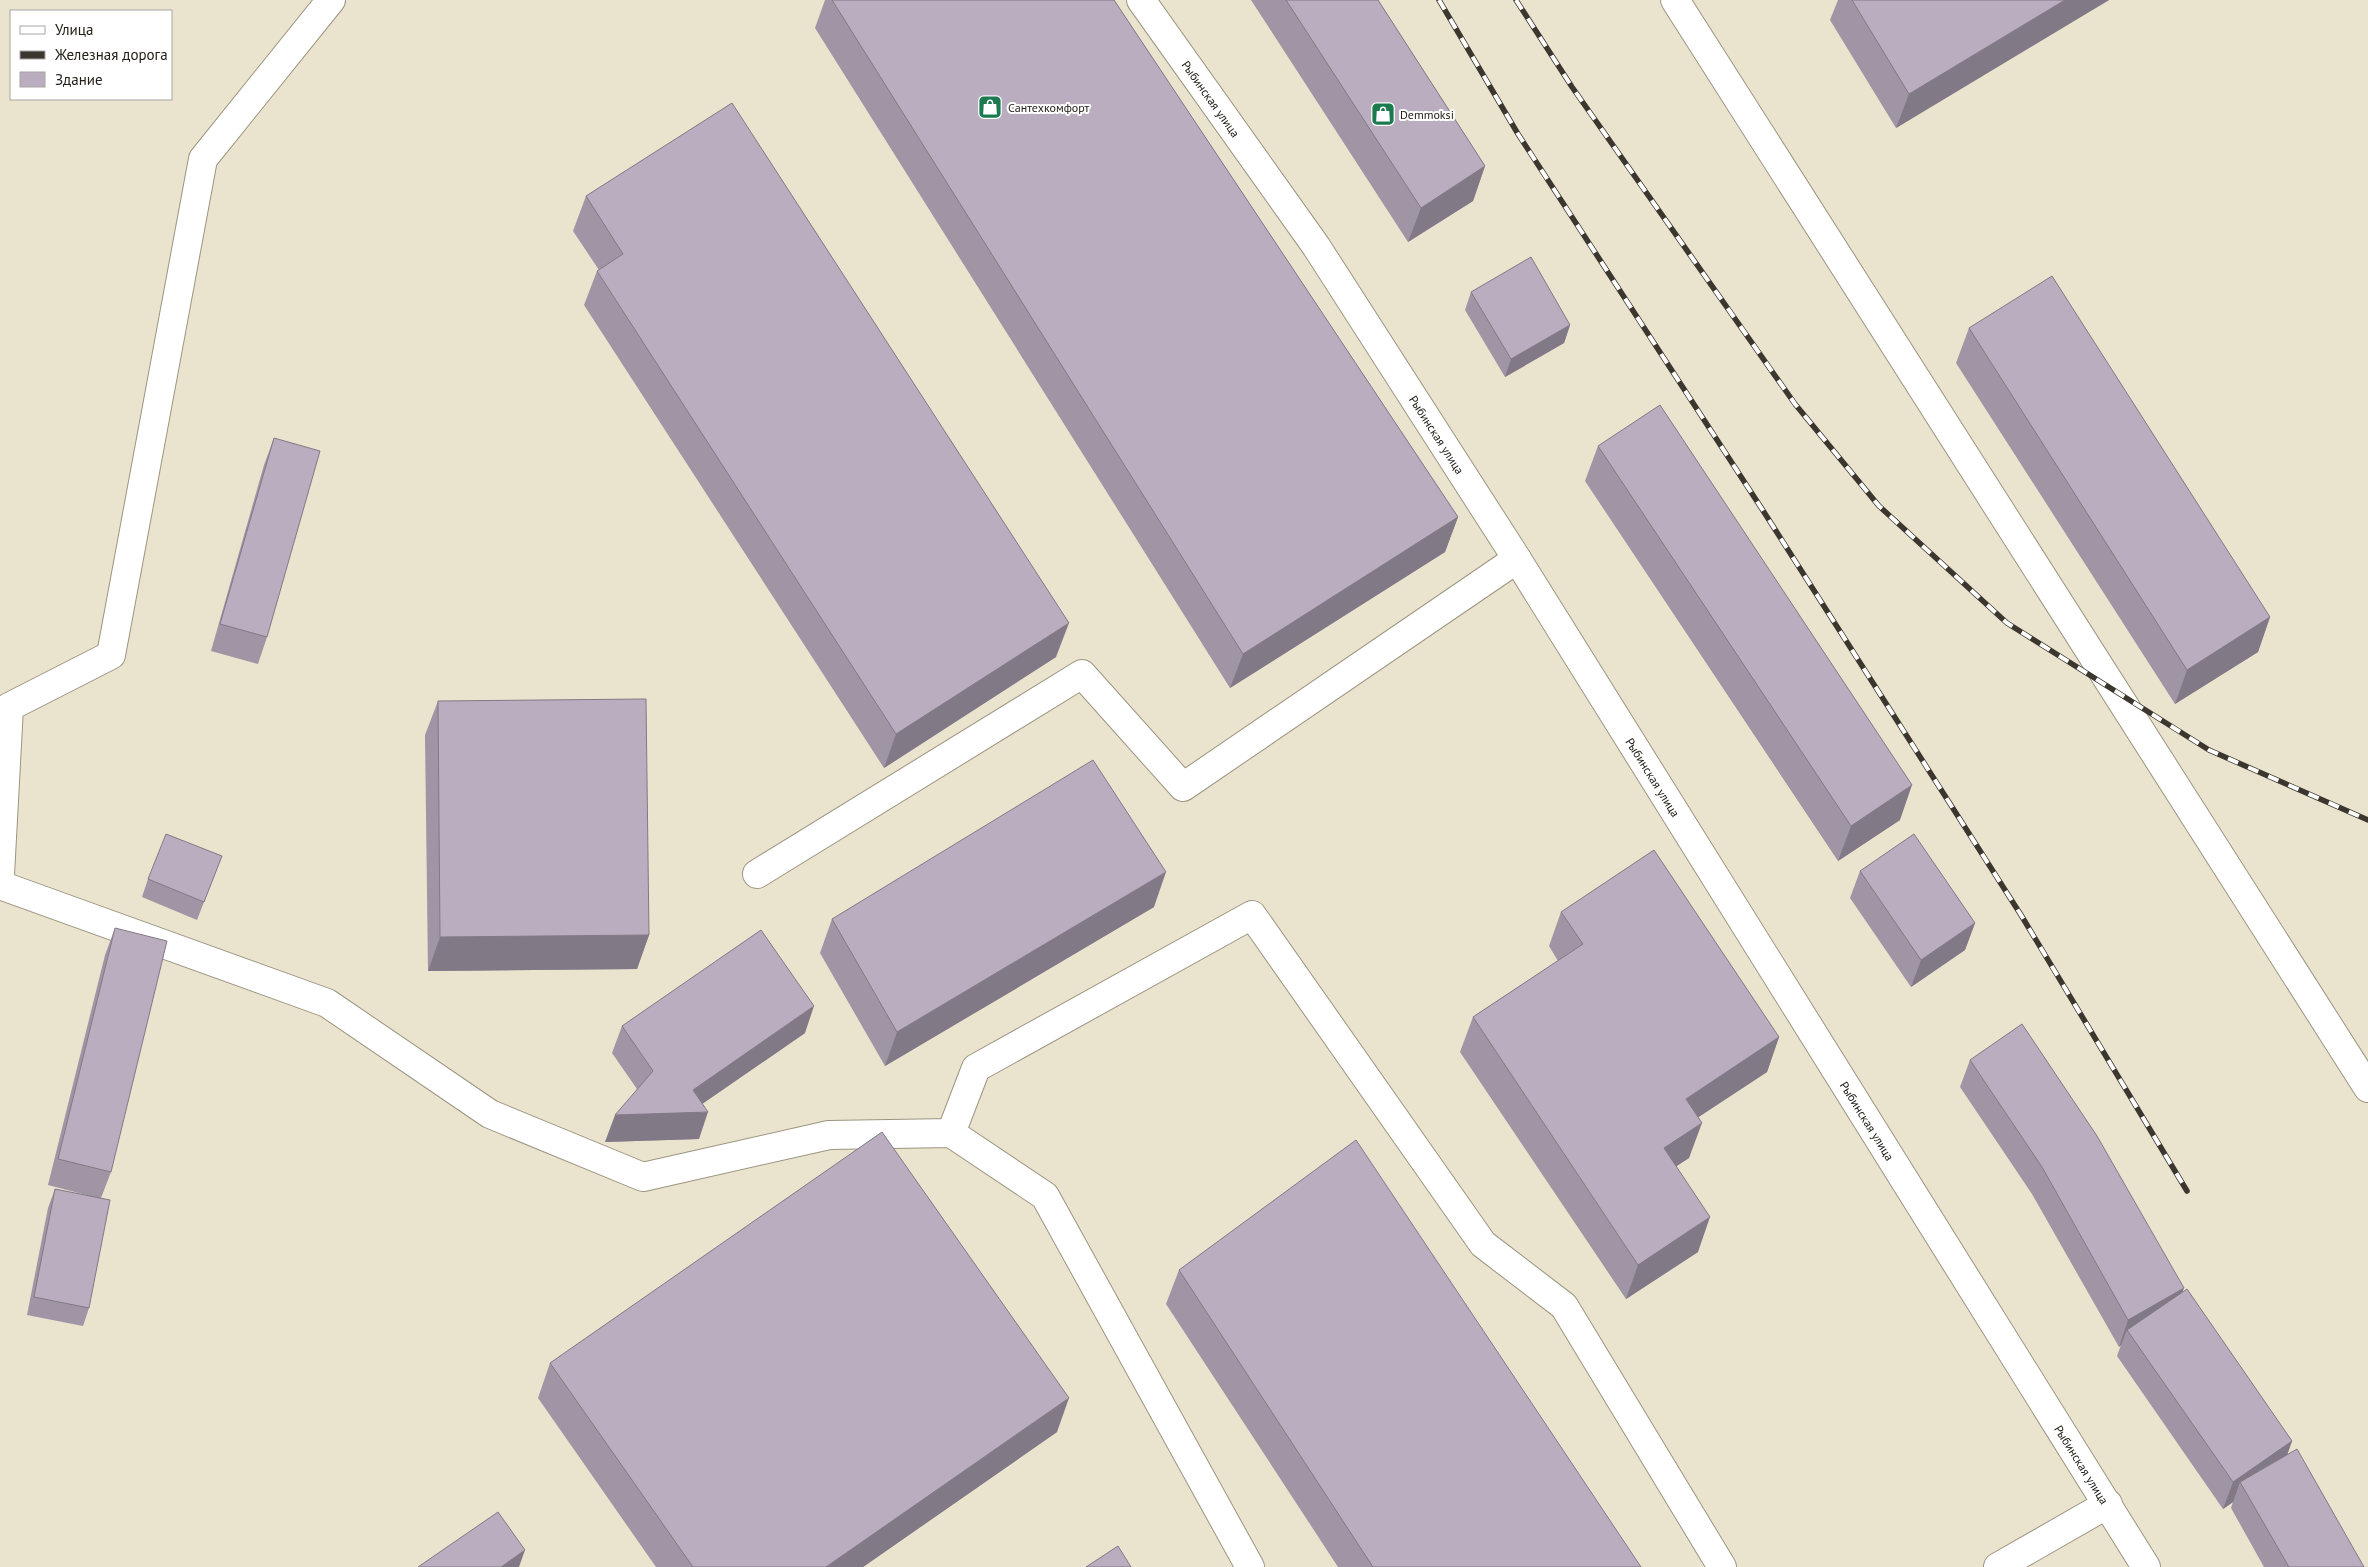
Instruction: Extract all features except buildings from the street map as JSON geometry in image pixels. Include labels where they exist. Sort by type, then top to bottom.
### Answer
[{"type":"street","points":[[0,874],[9,708],[110,656],[203,159],[331,0]]},
{"type":"street","name":"Рыбинская улица","points":[[1141,0],[1316,246],[1518,559],[2146,1567]]},
{"type":"street","points":[[1674,0],[2368,1088]]},
{"type":"street","points":[[757,874],[1082,674],[1183,787],[1518,559]]},
{"type":"street","points":[[0,885],[327,1003],[490,1114],[643,1177],[829,1135],[951,1133],[1045,1196],[1250,1567]]},
{"type":"street","points":[[951,1133],[976,1068],[1252,915],[1483,1244],[1564,1306],[1722,1567]]},
{"type":"street","points":[[1998,1567],[2108,1504]]},
{"type":"railway","points":[[1439,0],[1518,134],[1762,509],[2021,915],[2187,1191]]},
{"type":"railway","points":[[1516,0],[1572,87],[1795,404],[1879,506],[2007,623],[2209,750],[2368,820]]},
{"type":"place","name":"Сантехкомфорт","points":[[990,107]]},
{"type":"place","name":"Demmoksi","points":[[1383,114]]}]
